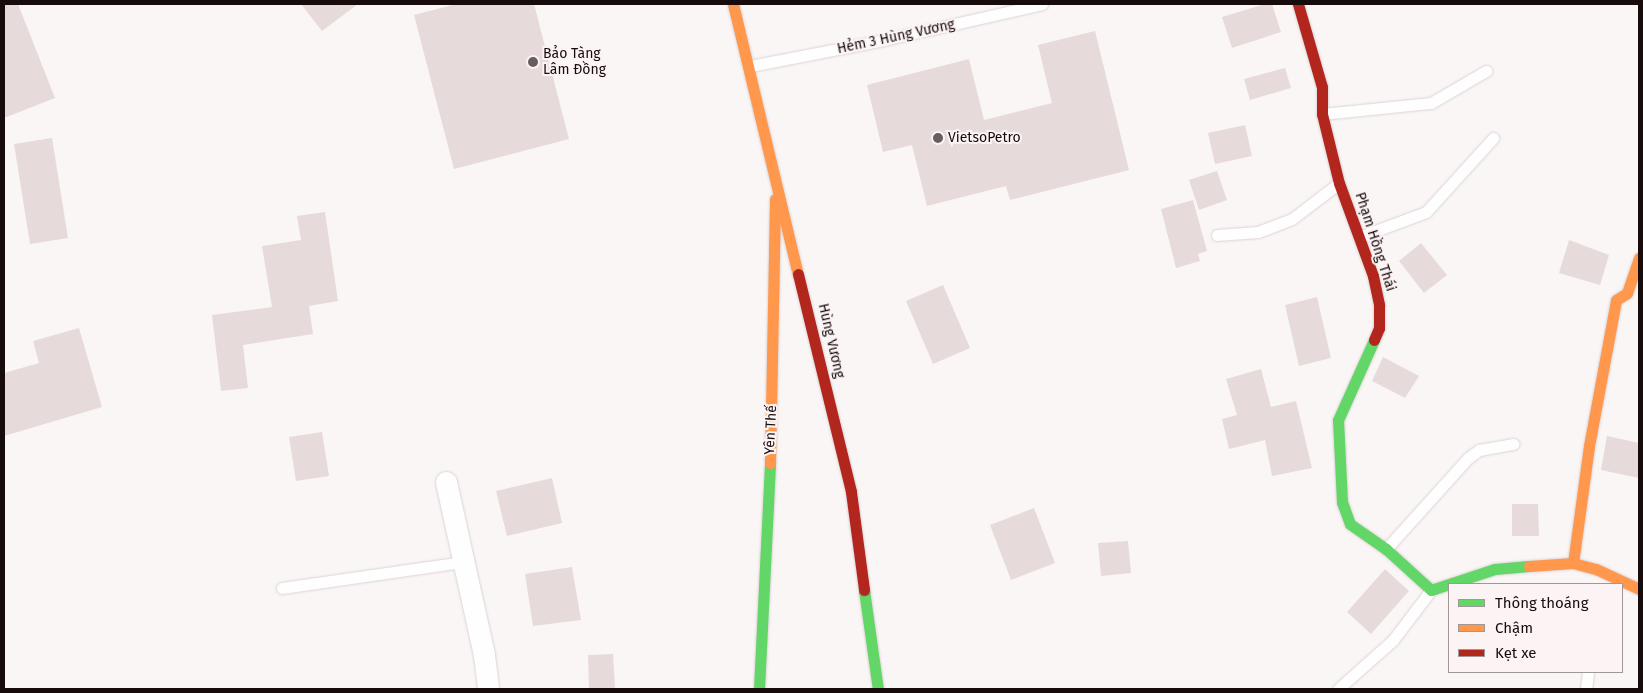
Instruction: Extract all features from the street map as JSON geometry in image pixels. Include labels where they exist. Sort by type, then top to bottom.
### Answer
[{"type":"main road","name":"Hùng Vương","points":[[733,4],[775,170],[857,520],[878,689]]},
{"type":"main road","name":"Phạm Hồng Thái","points":[[1298,4],[1322,87],[1322,114],[1339,183],[1373,276],[1379,305],[1379,328],[1338,420],[1342,502],[1350,524],[1386,549],[1431,590]]},
{"type":"main road","name":"Yên Thế","points":[[760,689],[773,392],[775,170]]},
{"type":"main road","points":[[1573,564],[1589,446],[1616,300],[1627,293],[1639,258]]},
{"type":"main road","points":[[1452,583],[1495,569],[1573,564],[1596,569],[1639,590]]},
{"type":"main road","points":[[1431,590],[1448,584]]},
{"type":"street","points":[[446,482],[484,655],[488,689]]},
{"type":"lane","name":"Hẻm 3 Hùng Vương","points":[[750,66],[884,40],[1042,4]]},
{"type":"lane","points":[[1322,114],[1431,103],[1486,71]]},
{"type":"lane","points":[[1358,237],[1426,212],[1493,138]]},
{"type":"lane","points":[[1218,235],[1258,232],[1292,219],[1339,183]]},
{"type":"lane","points":[[1386,549],[1468,458],[1479,450],[1513,444]]},
{"type":"lane","points":[[282,588],[463,562]]},
{"type":"lane","points":[[1595,583],[1596,569]]},
{"type":"lane","points":[[1338,689],[1393,640],[1431,590]]},
{"type":"lane","points":[[1586,689],[1588,673]]},
{"type":"building","points":[[4,4],[18,4],[55,98],[4,118]]},
{"type":"building","points":[[301,4],[358,4],[322,31]]},
{"type":"building","points":[[456,4],[534,4],[569,139],[454,169],[414,15]]},
{"type":"building","points":[[1265,4],[1272,4],[1281,32],[1232,48],[1222,17]]},
{"type":"building","points":[[1095,31],[1129,170],[1010,200],[1006,186],[927,206],[912,145],[883,152],[867,85],[969,59],[984,120],[1052,103],[1038,45]]},
{"type":"building","points":[[1285,68],[1291,88],[1250,100],[1244,79]]},
{"type":"building","points":[[1245,125],[1252,156],[1215,164],[1208,133]]},
{"type":"building","points":[[52,138],[68,238],[30,244],[14,144]]},
{"type":"building","points":[[1217,171],[1227,200],[1199,210],[1189,180]]},
{"type":"building","points":[[1193,200],[1207,251],[1198,254],[1200,261],[1176,268],[1161,209]]},
{"type":"building","points":[[325,212],[338,301],[309,306],[313,334],[243,345],[248,388],[221,391],[212,315],[272,307],[262,246],[301,240],[297,216]]},
{"type":"building","points":[[1569,240],[1609,255],[1600,285],[1559,273]]},
{"type":"building","points":[[1421,243],[1447,275],[1424,293],[1399,261]]},
{"type":"building","points":[[943,285],[970,348],[933,364],[906,301]]},
{"type":"building","points":[[1317,297],[1331,358],[1299,366],[1285,305]]},
{"type":"building","points":[[79,328],[102,407],[4,436],[4,373],[39,363],[33,341]]},
{"type":"building","points":[[1383,357],[1419,376],[1405,398],[1372,381]]},
{"type":"building","points":[[1261,369],[1271,407],[1296,401],[1312,468],[1272,476],[1265,440],[1229,449],[1222,419],[1237,415],[1226,379]]},
{"type":"building","points":[[322,432],[329,476],[296,481],[289,437]]},
{"type":"building","points":[[1607,436],[1639,443],[1639,478],[1601,470]]},
{"type":"building","points":[[552,478],[562,523],[507,536],[496,491]]},
{"type":"building","points":[[1512,504],[1538,504],[1539,536],[1512,536]]},
{"type":"building","points":[[1034,508],[1055,563],[1011,580],[990,525]]},
{"type":"building","points":[[1128,541],[1131,573],[1101,576],[1098,543]]},
{"type":"building","points":[[572,567],[581,620],[533,626],[525,574]]},
{"type":"building","points":[[1385,569],[1409,591],[1371,634],[1347,612]]},
{"type":"building","points":[[613,654],[615,689],[589,689],[588,655]]},
{"type":"traffic: fast","points":[[1374,340],[1338,420],[1342,502],[1350,524],[1386,549],[1431,590],[1448,584]]},
{"type":"traffic: fast","points":[[759,689],[770,463]]},
{"type":"traffic: fast","points":[[1452,583],[1495,569],[1529,566]]},
{"type":"traffic: fast","points":[[864,590],[878,689]]},
{"type":"traffic: slow","points":[[733,4],[798,274]]},
{"type":"traffic: slow","points":[[770,463],[775,199]]},
{"type":"traffic: slow","points":[[1573,563],[1589,446],[1616,300],[1627,293],[1639,258]]},
{"type":"traffic: slow","points":[[1529,566],[1573,563],[1596,569],[1639,589]]},
{"type":"traffic: jam","points":[[1298,4],[1322,87],[1322,114],[1339,183],[1373,276],[1379,305],[1379,328],[1374,340]]},
{"type":"traffic: jam","points":[[798,274],[851,492],[864,590]]},
{"type":"place","name":"Bảo Tàng Lâm Đồng","points":[[533,62]]},
{"type":"place","name":"VietsoPetro","points":[[938,138]]}]
